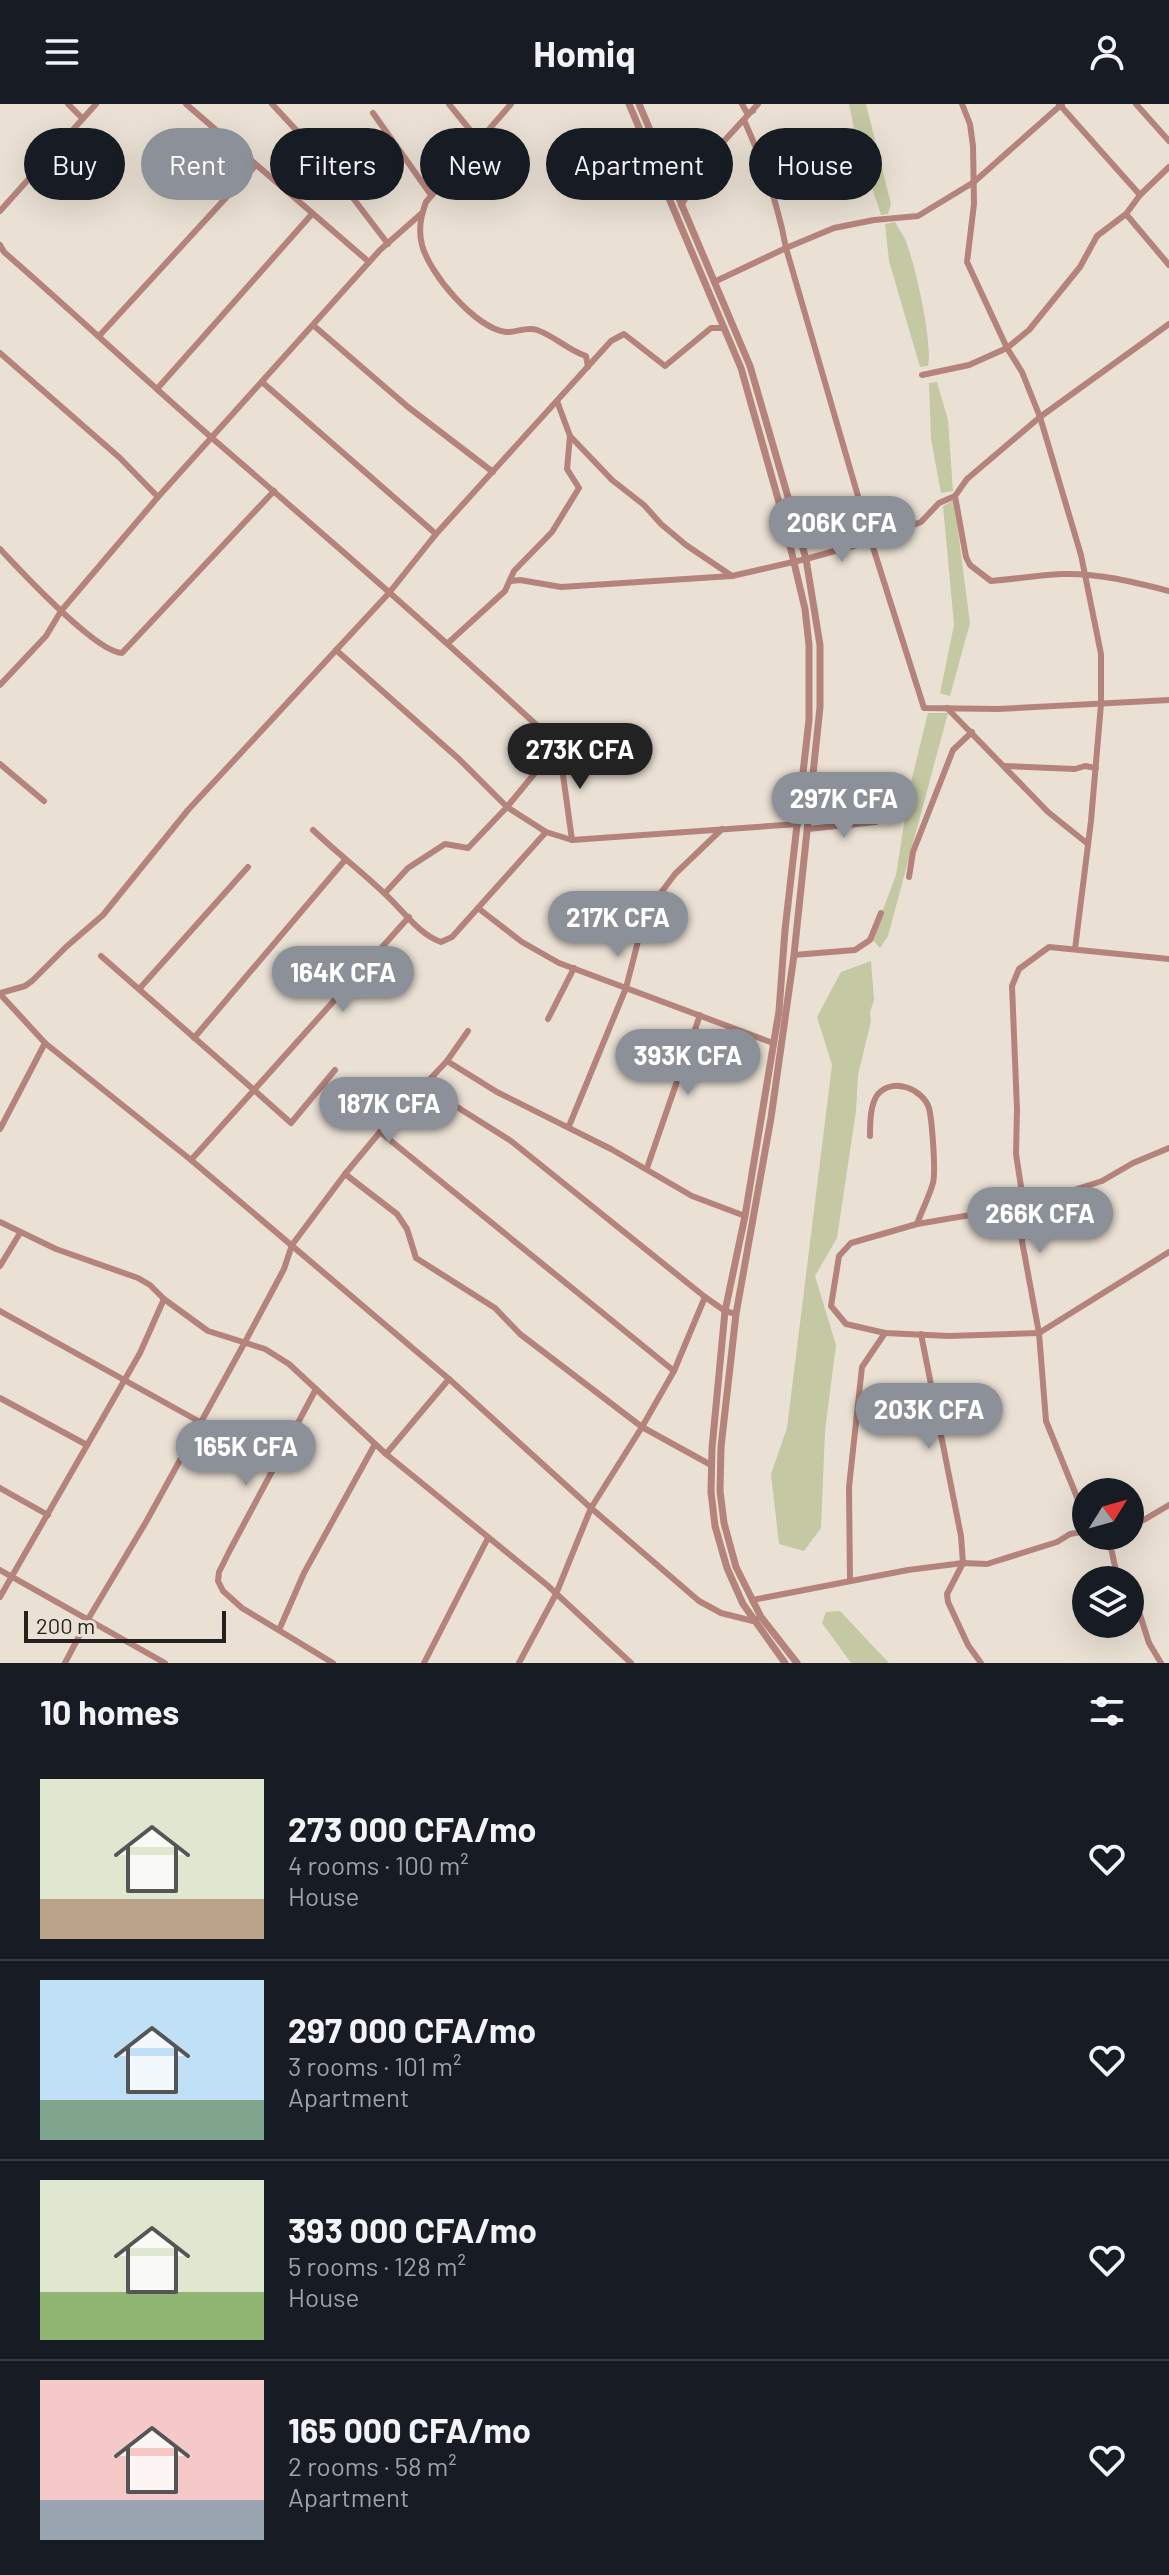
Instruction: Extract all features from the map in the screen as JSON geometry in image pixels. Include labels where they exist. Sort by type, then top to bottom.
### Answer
[{"type":"street","points":[[68,104],[82,118]]},
{"type":"street","points":[[0,211],[96,104]]},
{"type":"street","points":[[186,104],[369,262]]},
{"type":"street","points":[[272,104],[324,160],[388,244]]},
{"type":"street","points":[[449,104],[468,128]]},
{"type":"street","points":[[490,128],[511,104]]},
{"type":"street","points":[[633,104],[681,205],[750,366],[806,559],[816,611],[821,678],[808,829],[771,1118],[736,1314],[724,1403],[720,1491],[729,1547],[757,1619],[797,1663]]},
{"type":"street","points":[[633,104],[743,377],[784,520],[805,609],[810,678],[799,823],[773,1043],[745,1216],[725,1311],[711,1465],[711,1492],[720,1548],[734,1587],[785,1663]]},
{"type":"street","points":[[742,104],[747,113],[756,108]]},
{"type":"street","points":[[962,104],[970,124],[974,182],[967,262],[1007,348],[1022,372],[1040,417],[1085,575],[1101,654],[1096,768],[1075,949]]},
{"type":"street","points":[[714,282],[834,228],[918,216],[974,182],[1061,104],[1140,195]]},
{"type":"street","points":[[1136,104],[1169,141]]},
{"type":"street","points":[[681,205],[725,140],[756,108]]},
{"type":"street","points":[[373,113],[420,179]]},
{"type":"street","points":[[744,120],[775,198],[786,248],[871,541],[924,708],[998,709],[1169,700]]},
{"type":"street","points":[[100,335],[256,165]]},
{"type":"street","points":[[922,375],[969,365],[1007,348],[1037,321],[1080,267],[1097,236],[1126,214],[1140,195],[1169,167]]},
{"type":"street","points":[[428,200],[420,220],[422,246],[438,279],[461,304],[505,332],[533,328],[571,351],[586,356],[588,367]]},
{"type":"street","points":[[0,685],[46,636],[61,611],[158,497],[369,262],[422,213]]},
{"type":"street","points":[[157,389],[312,214]]},
{"type":"street","points":[[1126,214],[1169,265]]},
{"type":"street","points":[[0,246],[543,731],[563,775],[572,840]]},
{"type":"street","points":[[511,581],[561,587],[732,576],[871,541],[921,522],[939,503],[955,496],[967,479],[1040,417],[1169,324]]},
{"type":"street","points":[[313,325],[408,407],[493,472]]},
{"type":"street","points":[[724,328],[711,328],[665,366],[624,334],[611,341],[436,534],[389,593],[188,810],[103,915],[32,981],[0,994],[45,1043],[292,1245],[449,1379],[699,1601],[721,1613],[757,1619]]},
{"type":"street","points":[[0,353],[120,458],[158,497]]},
{"type":"street","points":[[262,382],[436,534]]},
{"type":"street","points":[[557,401],[570,436],[612,480],[686,545],[732,576]]},
{"type":"street","points":[[448,643],[505,591],[514,571],[552,532],[579,488],[567,469],[570,436]]},
{"type":"street","points":[[0,549],[61,611],[109,650],[122,653],[274,491]]},
{"type":"street","points":[[955,496],[966,557],[970,565],[991,581],[1061,574],[1085,575],[1123,579],[1169,591]]},
{"type":"street","points":[[336,650],[459,759],[507,807],[546,832],[572,840],[799,823]]},
{"type":"street","points":[[947,708],[1048,812],[1088,844]]},
{"type":"street","points":[[909,877],[913,852],[953,750],[972,732]]},
{"type":"street","points":[[385,893],[408,868],[445,844],[468,848],[553,751]]},
{"type":"street","points":[[0,764],[44,801]]},
{"type":"street","points":[[1005,766],[1096,768]]},
{"type":"street","points":[[808,829],[876,822]]},
{"type":"street","points":[[569,1126],[626,988],[645,914],[675,874],[722,829]]},
{"type":"street","points":[[313,830],[431,938],[444,942],[452,937],[546,832]]},
{"type":"street","points":[[194,1038],[345,860]]},
{"type":"street","points":[[140,988],[248,867]]},
{"type":"street","points":[[478,908],[522,942],[559,963],[773,1043]]},
{"type":"street","points":[[794,955],[855,950],[870,940],[881,913]]},
{"type":"street","points":[[191,1160],[409,917]]},
{"type":"street","points":[[752,1600],[963,1563],[987,1564],[1086,1531],[1079,1500],[1046,1421],[1039,1333],[1022,1241],[1024,1206],[1016,1154],[1017,1094],[1012,986],[1019,969],[1049,947],[1169,959]]},
{"type":"street","points":[[101,956],[291,1123],[335,1070]]},
{"type":"street","points":[[548,1019],[574,968]]},
{"type":"street","points":[[647,1168],[700,1015]]},
{"type":"street","points":[[65,1663],[245,1342],[284,1269],[292,1245],[345,1174],[447,1061],[468,1031]]},
{"type":"street","points":[[0,1129],[45,1043]]},
{"type":"street","points":[[447,1061],[497,1092],[569,1126],[692,1196],[745,1216]]},
{"type":"street","points":[[870,1136],[870,1118],[876,1097],[888,1087],[895,1085],[914,1090],[929,1107],[934,1177],[917,1224]]},
{"type":"street","points":[[419,1090],[438,1095],[511,1141],[705,1297],[725,1311],[736,1314]]},
{"type":"street","points":[[380,1132],[674,1371]]},
{"type":"street","points":[[1169,1148],[1133,1163],[1102,1181],[1024,1206],[917,1224],[851,1243],[839,1256],[831,1306],[846,1324],[885,1333],[962,1336],[1039,1333],[1169,1252]]},
{"type":"street","points":[[345,1174],[404,1221],[416,1258],[495,1308],[520,1334],[642,1427],[711,1465]]},
{"type":"street","points":[[0,1222],[20,1233],[138,1278],[208,1331],[265,1349],[277,1356],[386,1454],[556,1594],[631,1663]]},
{"type":"street","points":[[0,1266],[20,1233]]},
{"type":"street","points":[[519,1663],[556,1594],[591,1508],[674,1371],[705,1297]]},
{"type":"street","points":[[0,1597],[140,1353],[164,1299]]},
{"type":"street","points":[[0,1311],[200,1422]]},
{"type":"street","points":[[850,1581],[849,1487],[862,1367],[885,1333]]},
{"type":"street","points":[[921,1334],[937,1423],[957,1507],[963,1563],[947,1594],[948,1602],[968,1645],[981,1663]]},
{"type":"street","points":[[386,1454],[449,1379]]},
{"type":"street","points":[[316,1389],[219,1572],[218,1581],[232,1601],[333,1663]]},
{"type":"street","points":[[0,1398],[87,1445]]},
{"type":"street","points":[[279,1630],[304,1573],[375,1444]]},
{"type":"street","points":[[0,1488],[48,1515]]},
{"type":"street","points":[[1144,1520],[1169,1505]]},
{"type":"street","points":[[424,1663],[488,1538]]},
{"type":"street","points":[[0,1570],[165,1663]]},
{"type":"street","points":[[1144,1627],[1161,1663]]},
{"type":"green space","points":[[849,104],[866,104],[872,128],[854,128]]},
{"type":"green space","points":[[882,168],[891,204],[888,214],[881,215],[876,200],[882,200]]},
{"type":"green space","points":[[895,222],[905,239],[918,283],[926,322],[928,366],[920,367],[889,261],[885,224]]},
{"type":"green space","points":[[937,382],[948,420],[953,491],[941,493],[931,439],[929,383]]},
{"type":"green space","points":[[954,500],[970,623],[950,696],[940,693],[954,625],[943,506]]},
{"type":"green space","points":[[928,713],[948,713],[888,936],[880,948],[872,939],[896,875],[910,786]]},
{"type":"green space","points":[[871,961],[874,1000],[858,1075],[856,1111],[837,1238],[815,1276],[836,1345],[825,1431],[821,1528],[804,1551],[779,1544],[771,1474],[787,1428],[832,1065],[817,1017],[841,972]]},
{"type":"green space","points":[[840,1611],[889,1663],[851,1663],[822,1623],[826,1612]]}]
